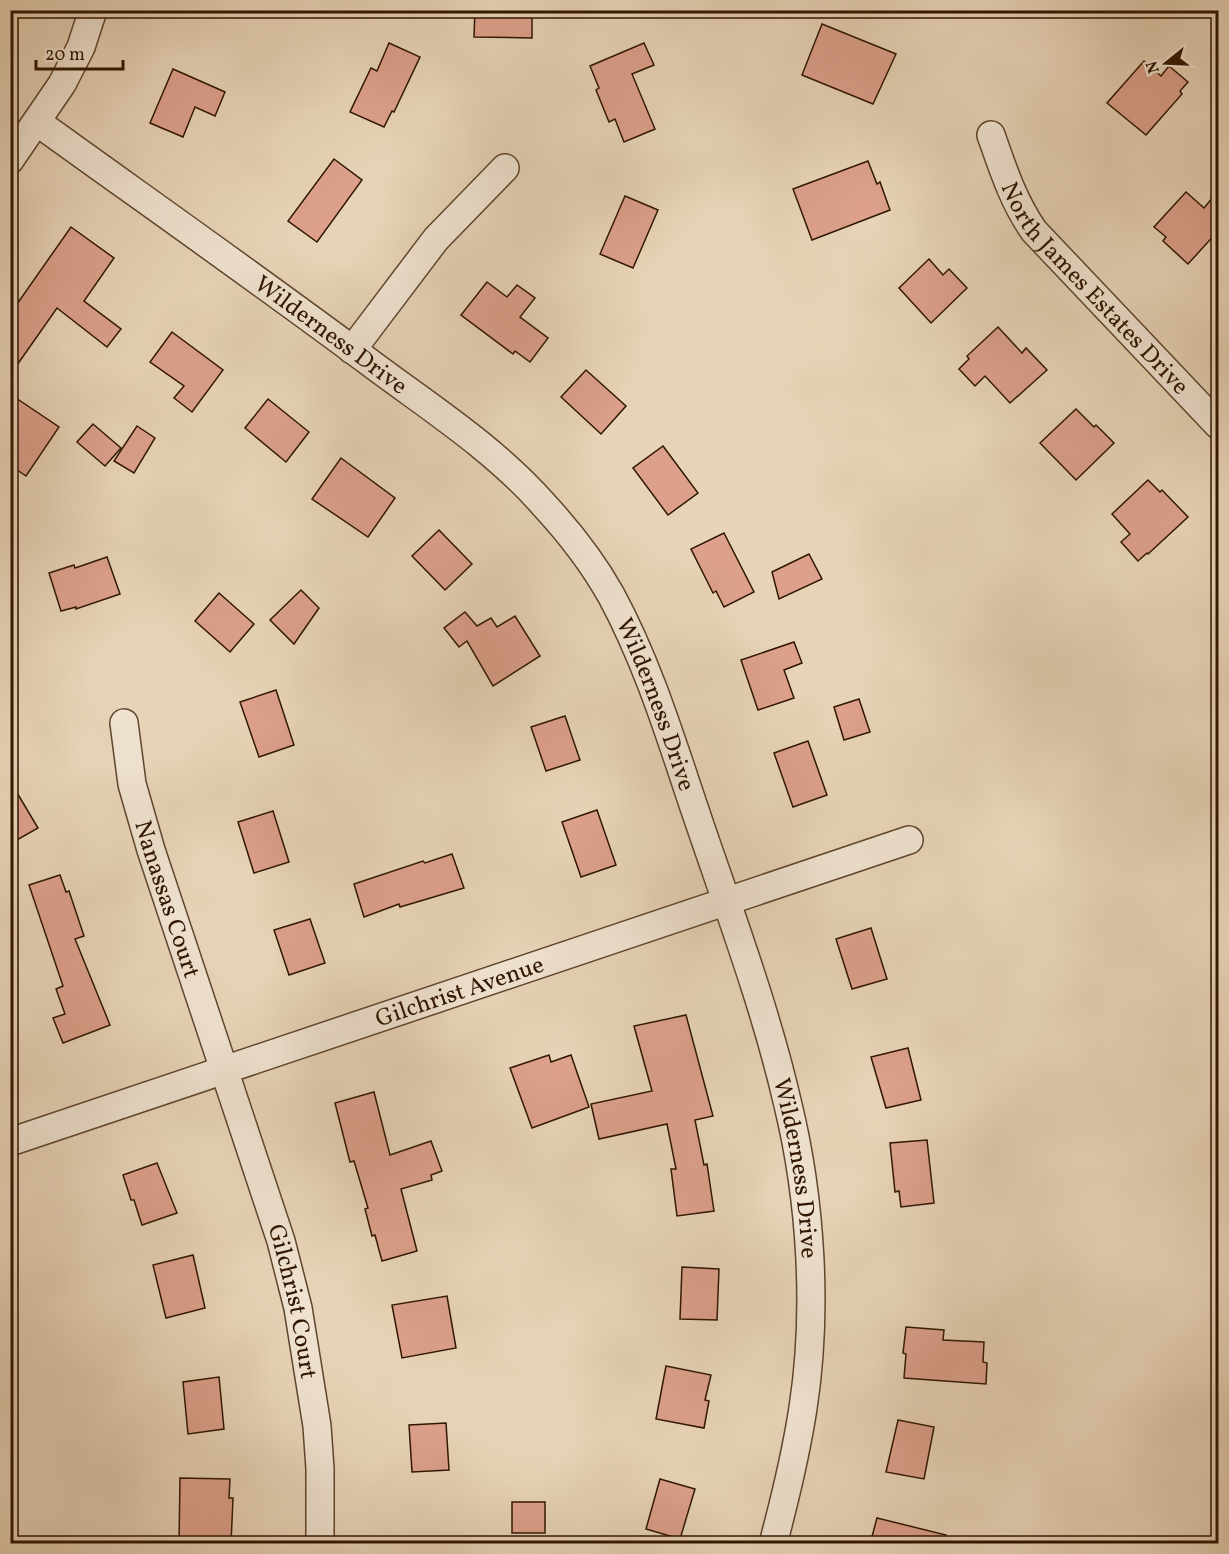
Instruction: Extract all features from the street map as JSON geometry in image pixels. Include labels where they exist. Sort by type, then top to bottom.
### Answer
[{"type":"street","points":[[10,160],[62,84],[81,47],[93,10]]},
{"type":"street","name":"Wilderness Drive","points":[[37,122],[490,452],[543,504],[579,546],[609,592],[634,641],[659,704],[763,1011],[789,1106],[801,1175],[809,1245],[810,1330],[804,1405],[790,1480],[773,1544]]},
{"type":"street","name":"North James Estates Drive","points":[[991,135],[1012,193],[1022,214],[1034,231],[1218,425]]},
{"type":"street","points":[[352,350],[436,239],[505,168]]},
{"type":"street","name":"Nanassas Court","points":[[124,723],[132,784],[151,850],[225,1070]]},
{"type":"street","name":"Gilchrist Avenue","points":[[10,1142],[909,840]]},
{"type":"street","name":"Gilchrist Court","points":[[225,1070],[281,1242],[298,1308],[317,1426],[320,1469],[320,1544]]},
{"type":"building","points":[[475,10],[532,10],[532,38],[474,37]]},
{"type":"building","points":[[822,24],[896,54],[873,104],[802,75]]},
{"type":"building","points":[[389,43],[420,57],[394,112],[392,111],[384,127],[350,112],[371,68],[377,71]]},
{"type":"building","points":[[644,43],[654,65],[632,74],[655,129],[624,142],[615,119],[609,122],[596,90],[599,88],[590,66]]},
{"type":"building","points":[[1144,61],[1161,76],[1169,66],[1188,82],[1180,91],[1182,94],[1146,135],[1107,103]]},
{"type":"building","points":[[173,69],[225,92],[215,116],[195,107],[183,137],[150,123]]},
{"type":"building","points":[[334,159],[362,180],[317,242],[288,221]]},
{"type":"building","points":[[868,161],[877,184],[880,182],[890,210],[812,240],[793,189]]},
{"type":"building","points":[[1218,191],[1218,231],[1188,264],[1163,241],[1166,237],[1154,227],[1186,192],[1204,208]]},
{"type":"building","points":[[625,196],[658,210],[633,268],[600,254]]},
{"type":"building","points":[[71,227],[114,258],[84,301],[121,329],[107,347],[57,308],[10,375],[10,314]]},
{"type":"building","points":[[929,259],[943,275],[949,269],[967,288],[931,323],[899,288]]},
{"type":"building","points":[[487,282],[507,297],[517,285],[535,298],[520,317],[548,338],[530,362],[515,351],[513,354],[461,315]]},
{"type":"building","points":[[998,327],[1022,353],[1026,348],[1047,370],[1010,403],[985,376],[975,386],[959,369],[969,359],[967,356]]},
{"type":"building","points":[[172,332],[223,370],[192,412],[174,398],[184,386],[150,362]]},
{"type":"building","points":[[586,370],[626,406],[601,434],[561,397]]},
{"type":"building","points":[[10,394],[59,427],[26,476],[10,465]]},
{"type":"building","points":[[268,399],[309,432],[286,462],[245,428]]},
{"type":"building","points":[[1076,409],[1114,443],[1076,480],[1040,443]]},
{"type":"building","points":[[93,424],[121,448],[105,466],[77,442]]},
{"type":"building","points":[[137,426],[155,438],[134,473],[114,461]]},
{"type":"building","points":[[663,446],[698,493],[668,515],[633,468]]},
{"type":"building","points":[[341,458],[395,498],[368,537],[312,499]]},
{"type":"building","points":[[1148,480],[1160,492],[1162,490],[1188,517],[1138,561],[1121,542],[1130,534],[1112,514]]},
{"type":"building","points":[[439,530],[472,564],[445,590],[412,556]]},
{"type":"building","points":[[724,533],[754,592],[724,607],[716,591],[713,593],[691,549]]},
{"type":"building","points":[[809,554],[822,579],[779,599],[772,572]]},
{"type":"building","points":[[107,557],[120,594],[76,609],[76,607],[61,611],[49,573],[74,565],[75,568]]},
{"type":"building","points":[[301,590],[319,608],[294,644],[270,620]]},
{"type":"building","points":[[219,593],[254,624],[230,652],[195,621]]},
{"type":"building","points":[[465,612],[477,626],[491,618],[497,627],[515,616],[540,656],[493,686],[467,641],[459,647],[444,628]]},
{"type":"building","points":[[794,642],[802,663],[784,670],[794,698],[758,710],[741,660]]},
{"type":"building","points":[[276,690],[294,745],[259,757],[240,702]]},
{"type":"building","points":[[859,699],[870,732],[844,740],[834,707]]},
{"type":"building","points":[[565,716],[580,760],[546,771],[531,727]]},
{"type":"building","points":[[808,741],[827,795],[793,807],[774,753]]},
{"type":"building","points":[[10,781],[38,828],[10,844]]},
{"type":"building","points":[[597,810],[616,865],[581,877],[562,822]]},
{"type":"building","points":[[273,811],[289,862],[254,873],[238,822]]},
{"type":"building","points":[[452,854],[464,888],[400,907],[399,904],[364,917],[354,884]]},
{"type":"building","points":[[60,875],[66,892],[69,891],[84,936],[75,939],[110,1025],[63,1043],[53,1018],[65,1014],[56,989],[63,986],[29,885]]},
{"type":"building","points":[[310,919],[325,963],[289,975],[274,930]]},
{"type":"building","points":[[871,928],[887,979],[852,989],[836,939]]},
{"type":"building","points":[[686,1015],[713,1116],[695,1120],[704,1165],[707,1164],[714,1211],[677,1216],[671,1169],[676,1169],[667,1124],[599,1139],[591,1104],[652,1091],[634,1026]]},
{"type":"building","points":[[908,1048],[921,1100],[886,1108],[871,1057]]},
{"type":"building","points":[[549,1055],[551,1062],[571,1055],[589,1107],[532,1128],[510,1068]]},
{"type":"building","points":[[374,1092],[390,1155],[431,1141],[442,1171],[431,1175],[432,1180],[401,1189],[417,1251],[382,1261],[375,1235],[372,1236],[365,1209],[368,1208],[354,1161],[350,1162],[335,1103]]},
{"type":"building","points":[[927,1140],[934,1203],[901,1207],[899,1191],[895,1192],[890,1143]]},
{"type":"building","points":[[157,1163],[177,1213],[142,1225],[123,1175]]},
{"type":"building","points":[[193,1255],[205,1308],[166,1318],[153,1265]]},
{"type":"building","points":[[682,1267],[719,1269],[717,1320],[680,1319]]},
{"type":"building","points":[[447,1296],[456,1348],[402,1358],[392,1305]]},
{"type":"building","points":[[906,1327],[944,1330],[943,1340],[984,1342],[983,1362],[987,1363],[986,1384],[904,1378],[906,1354],[903,1353]]},
{"type":"building","points":[[666,1366],[711,1375],[705,1400],[709,1401],[704,1428],[656,1419]]},
{"type":"building","points":[[219,1377],[224,1429],[188,1434],[183,1382]]},
{"type":"building","points":[[898,1420],[934,1427],[924,1479],[886,1472]]},
{"type":"building","points":[[446,1423],[449,1470],[412,1472],[409,1425]]},
{"type":"building","points":[[180,1478],[230,1479],[229,1498],[233,1498],[231,1544],[179,1544]]},
{"type":"building","points":[[660,1479],[695,1489],[680,1539],[646,1529]]},
{"type":"building","points":[[512,1502],[545,1502],[545,1533],[512,1533]]},
{"type":"building","points":[[877,1518],[946,1535],[945,1544],[870,1544]]}]
